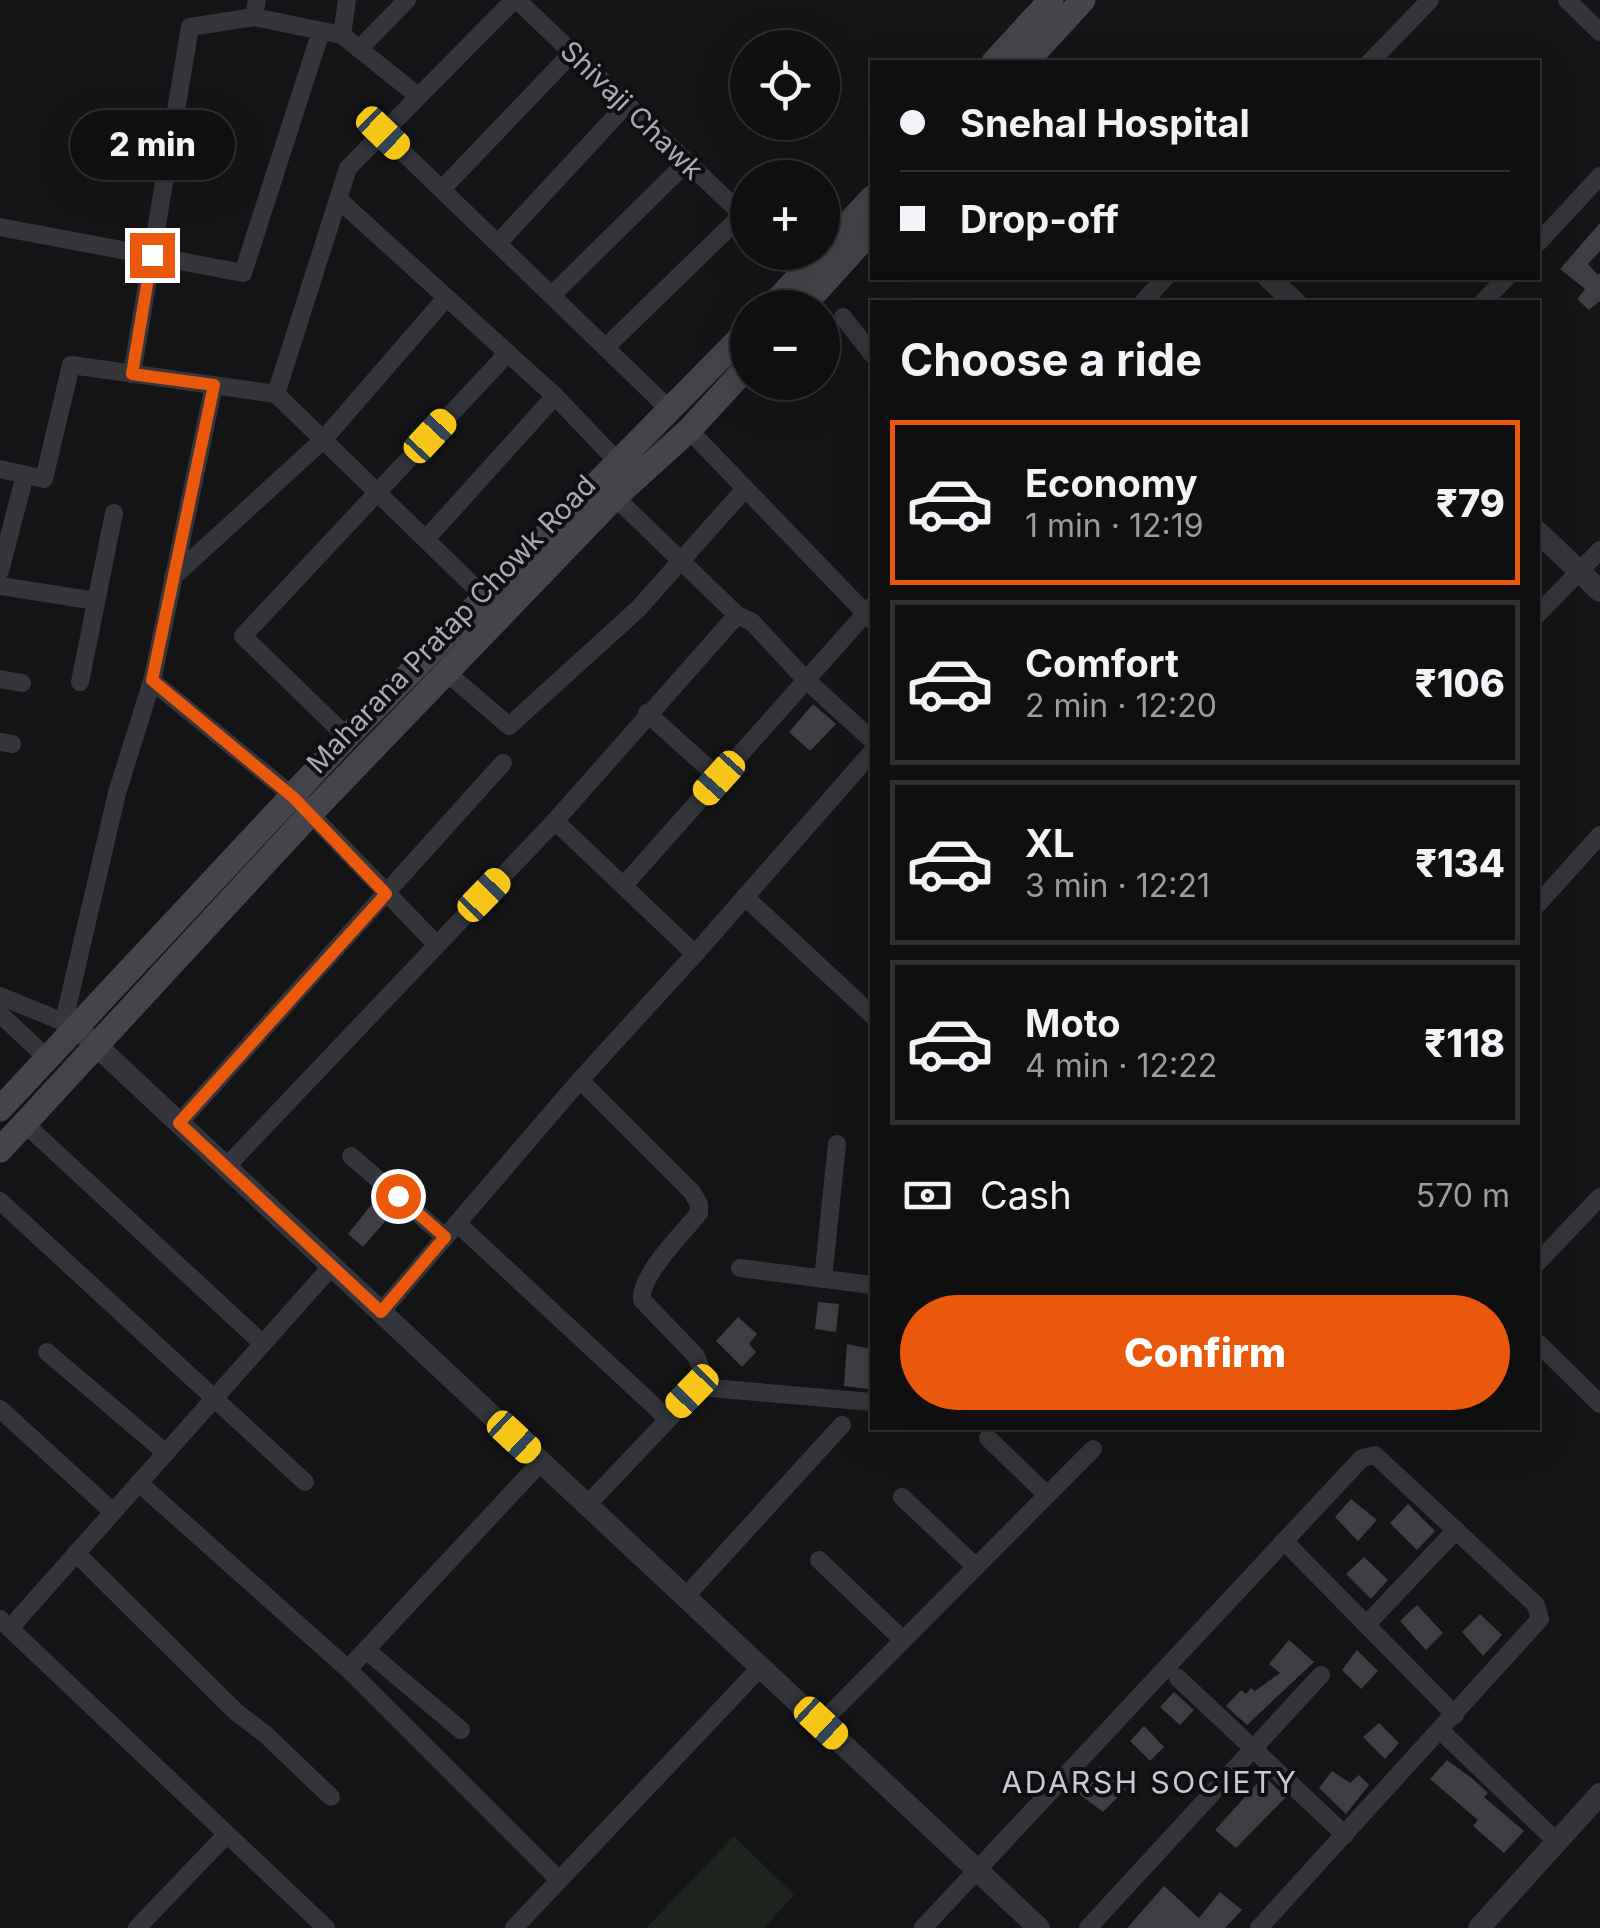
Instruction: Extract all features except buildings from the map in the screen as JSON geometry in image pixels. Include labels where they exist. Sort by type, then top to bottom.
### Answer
[{"type":"main road","points":[[1017,59],[1051,0]]},
{"type":"main road","points":[[1017,59],[1082,0]]},
{"type":"main road","points":[[788,290],[870,200]]},
{"type":"main road","points":[[817,290],[870,232]]},
{"type":"main road","name":"Maharana Pratap Chowk Road","points":[[0,1108],[46,1057],[78,1031],[302,806],[446,672],[493,606],[618,462],[730,348]]},
{"type":"main road","name":"Maharana Pratap Chowk Road","points":[[302,806],[347,737],[689,430],[730,386]]},
{"type":"main road","name":"Maharana Pratap Chowk Road","points":[[0,1150],[24,1123],[78,1031]]},
{"type":"street","points":[[342,35],[347,0]]},
{"type":"street","points":[[359,48],[407,0]]},
{"type":"street","points":[[276,394],[348,168],[516,0]]},
{"type":"street","name":"Shivaji Chawk","points":[[516,0],[730,203]]},
{"type":"street","points":[[1372,60],[1430,0]]},
{"type":"street","points":[[1567,0],[1600,32]]},
{"type":"street","points":[[132,374],[190,28],[256,8],[342,35],[418,96]]},
{"type":"street","points":[[0,227],[243,273],[322,31]]},
{"type":"street","points":[[442,189],[572,53]]},
{"type":"street","points":[[498,242],[626,106]]},
{"type":"street","points":[[383,133],[668,408]]},
{"type":"street","points":[[552,295],[687,162]]},
{"type":"street","points":[[1540,241],[1600,176]]},
{"type":"street","points":[[338,199],[555,396],[618,462]]},
{"type":"street","points":[[607,346],[730,231]]},
{"type":"street","points":[[1145,300],[1164,280]]},
{"type":"street","points":[[1271,280],[1292,300]]},
{"type":"street","points":[[1485,300],[1504,280]]},
{"type":"street","points":[[174,577],[324,440],[446,298]]},
{"type":"street","points":[[843,317],[870,351]]},
{"type":"street","points":[[347,737],[243,636],[508,353]]},
{"type":"street","points":[[0,469],[44,479],[71,365],[276,394],[493,606]]},
{"type":"street","points":[[78,1031],[117,793],[152,680],[214,385]]},
{"type":"street","points":[[426,539],[555,396]]},
{"type":"street","points":[[625,884],[870,613],[744,490],[689,430]]},
{"type":"street","points":[[0,571],[25,475]]},
{"type":"street","points":[[446,672],[509,726],[638,610],[744,490]]},
{"type":"street","points":[[615,497],[737,615],[752,622],[870,738]]},
{"type":"street","points":[[80,682],[114,514]]},
{"type":"street","points":[[1540,534],[1600,591]]},
{"type":"street","points":[[1540,612],[1600,550]]},
{"type":"street","points":[[0,586],[96,601]]},
{"type":"street","points":[[226,1167],[556,821],[737,615]]},
{"type":"street","points":[[0,680],[22,683]]},
{"type":"street","points":[[152,680],[302,806],[437,945]]},
{"type":"street","points":[[647,713],[719,778]]},
{"type":"street","points":[[381,1312],[580,1080],[870,754]]},
{"type":"street","points":[[179,1123],[503,763]]},
{"type":"street","points":[[556,821],[696,954]]},
{"type":"street","points":[[1540,902],[1600,835]]},
{"type":"street","points":[[745,897],[870,1013]]},
{"type":"street","points":[[0,996],[78,1031],[1038,1928]]},
{"type":"street","points":[[0,1014],[46,1057]]},
{"type":"street","points":[[580,1080],[700,1204],[700,1213],[648,1276],[641,1292],[642,1300],[696,1356],[708,1386]]},
{"type":"street","points":[[24,1123],[263,1344]]},
{"type":"street","points":[[823,1279],[837,1144]]},
{"type":"street","points":[[352,1156],[451,1230],[667,1418]]},
{"type":"street","points":[[1540,1260],[1600,1197]]},
{"type":"street","points":[[0,1201],[305,1482]]},
{"type":"street","points":[[326,1928],[5,1623],[76,1554],[332,1266]]},
{"type":"street","points":[[740,1268],[870,1285]]},
{"type":"street","points":[[1540,1345],[1600,1404]]},
{"type":"street","points":[[47,1352],[166,1453]]},
{"type":"street","points":[[587,1505],[692,1391],[708,1386],[870,1402]]},
{"type":"street","points":[[0,1409],[113,1512]]},
{"type":"street","points":[[686,1596],[842,1425]]},
{"type":"street","points":[[988,1438],[1048,1495]]},
{"type":"street","points":[[821,1723],[1093,1449]]},
{"type":"street","points":[[923,1928],[1368,1454],[1381,1460],[1536,1605],[1540,1619],[1258,1928]]},
{"type":"street","points":[[348,1669],[541,1462]]},
{"type":"street","points":[[139,1483],[348,1669],[559,1880]]},
{"type":"street","points":[[902,1497],[976,1567]]},
{"type":"street","points":[[1366,1624],[1456,1530]]},
{"type":"street","points":[[1284,1541],[1455,1716]]},
{"type":"street","points":[[76,1554],[236,1712],[265,1734],[331,1798]]},
{"type":"street","points":[[819,1560],[903,1640]]},
{"type":"street","points":[[366,1650],[461,1730]]},
{"type":"street","points":[[514,1928],[760,1668]]},
{"type":"street","points":[[1088,1928],[1321,1675]]},
{"type":"street","points":[[1178,1678],[1345,1835]]},
{"type":"street","points":[[1441,1731],[1556,1841]]},
{"type":"street","points":[[1479,1928],[1600,1794]]},
{"type":"street","points":[[137,1928],[227,1834]]},
{"type":"shaded area","points":[[734,1836],[794,1895],[764,1928],[646,1928]]},
{"type":"district","name":"ADARSH SOCIETY","points":[[1150,1782]]},
{"type":"route","points":[[152,255],[132,374],[214,385],[152,680],[294,798],[386,894],[179,1123],[381,1312],[445,1237],[398,1196]]}]
